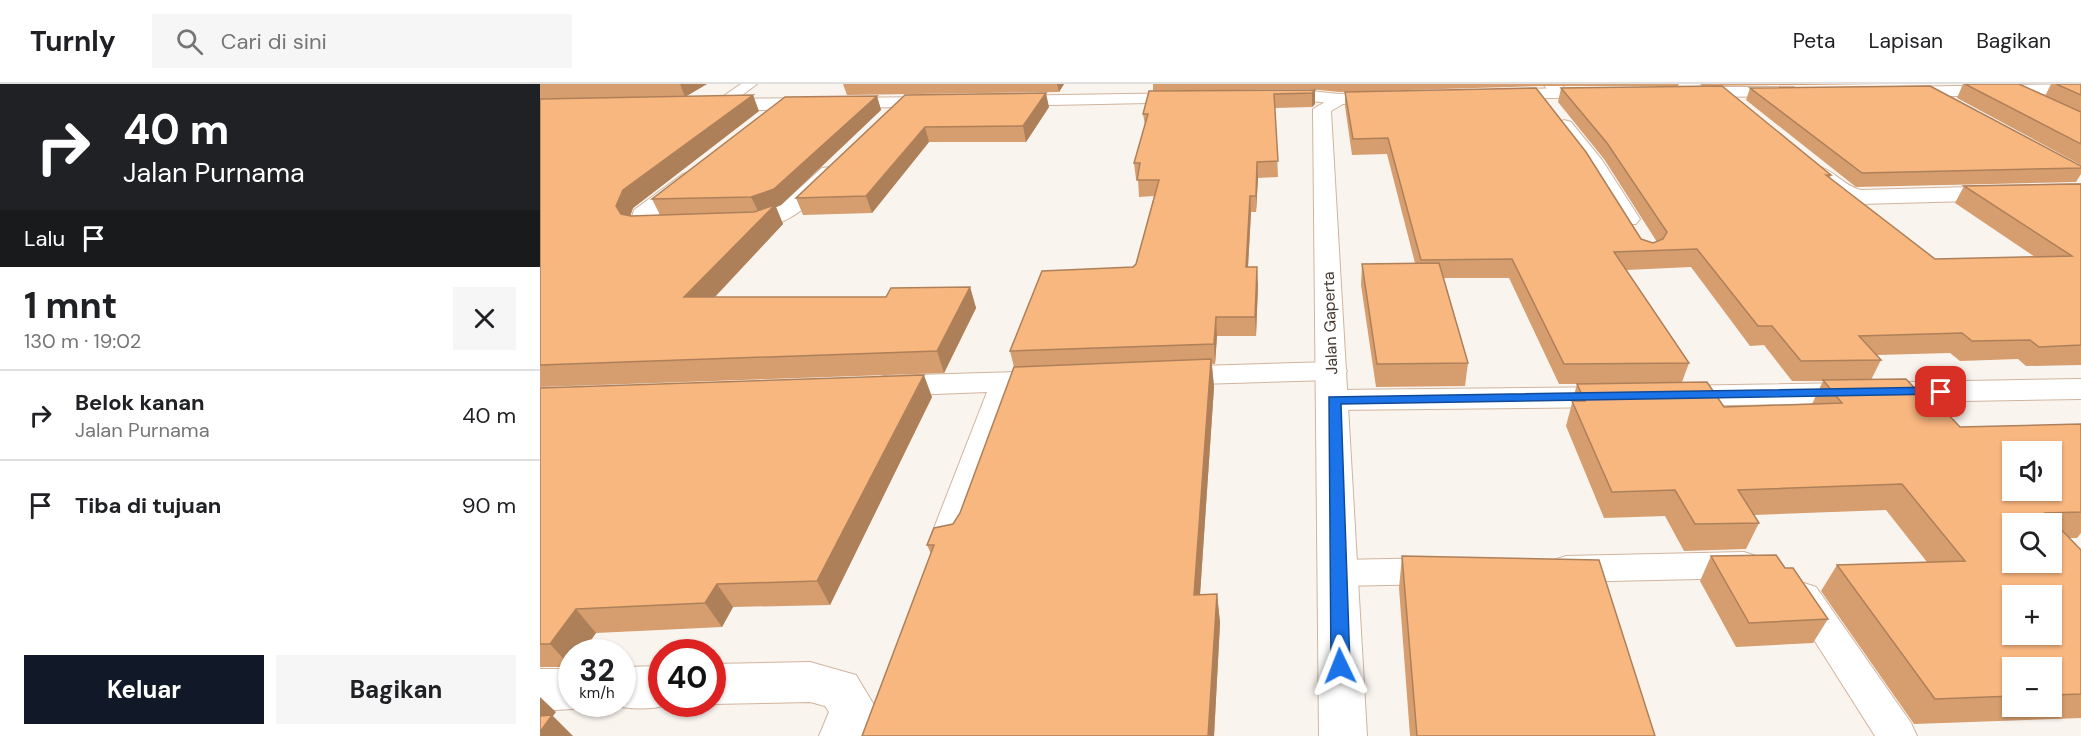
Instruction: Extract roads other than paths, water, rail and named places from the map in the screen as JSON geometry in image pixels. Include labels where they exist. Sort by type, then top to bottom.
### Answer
[{"type":"street","points":[[1662,93],[1692,88],[1722,92],[1773,88],[1813,92]]},
{"type":"street","points":[[1873,92],[1962,94],[2014,90],[2081,89]]},
{"type":"street","points":[[1480,95],[1550,90],[1628,93]]},
{"type":"street","points":[[1550,90],[1641,241]]},
{"type":"street","points":[[2014,90],[2052,109]]},
{"type":"street","points":[[1722,92],[1749,115]]},
{"type":"street","points":[[984,101],[1206,95]]},
{"type":"street","points":[[1252,97],[1310,96],[1339,99],[1409,96]]},
{"type":"street","name":"Jalan Gaperta","points":[[1339,99],[1322,110],[1343,736]]},
{"type":"street","points":[[697,105],[960,102]]},
{"type":"street","points":[[878,126],[902,103]]},
{"type":"street","points":[[759,125],[785,104]]},
{"type":"street","points":[[718,224],[762,222],[790,212],[846,157]]},
{"type":"street","points":[[1803,161],[1844,193],[1861,197],[2081,192]]},
{"type":"street","points":[[696,224],[641,226],[640,221],[642,215],[706,167]]},
{"type":"street","points":[[1139,378],[1332,386],[2081,389]]},
{"type":"street","points":[[852,387],[1079,379]]},
{"type":"street","points":[[949,541],[1007,382]]},
{"type":"street","points":[[726,684],[810,682],[840,689],[853,711],[843,736]]},
{"type":"street","points":[[540,690],[558,689]]},
{"type":"lane","points":[[720,105],[750,84]]},
{"type":"lane","points":[[1536,569],[1770,564],[1782,571],[1897,736]]},
{"type":"lane","points":[[1337,573],[1466,571]]}]
